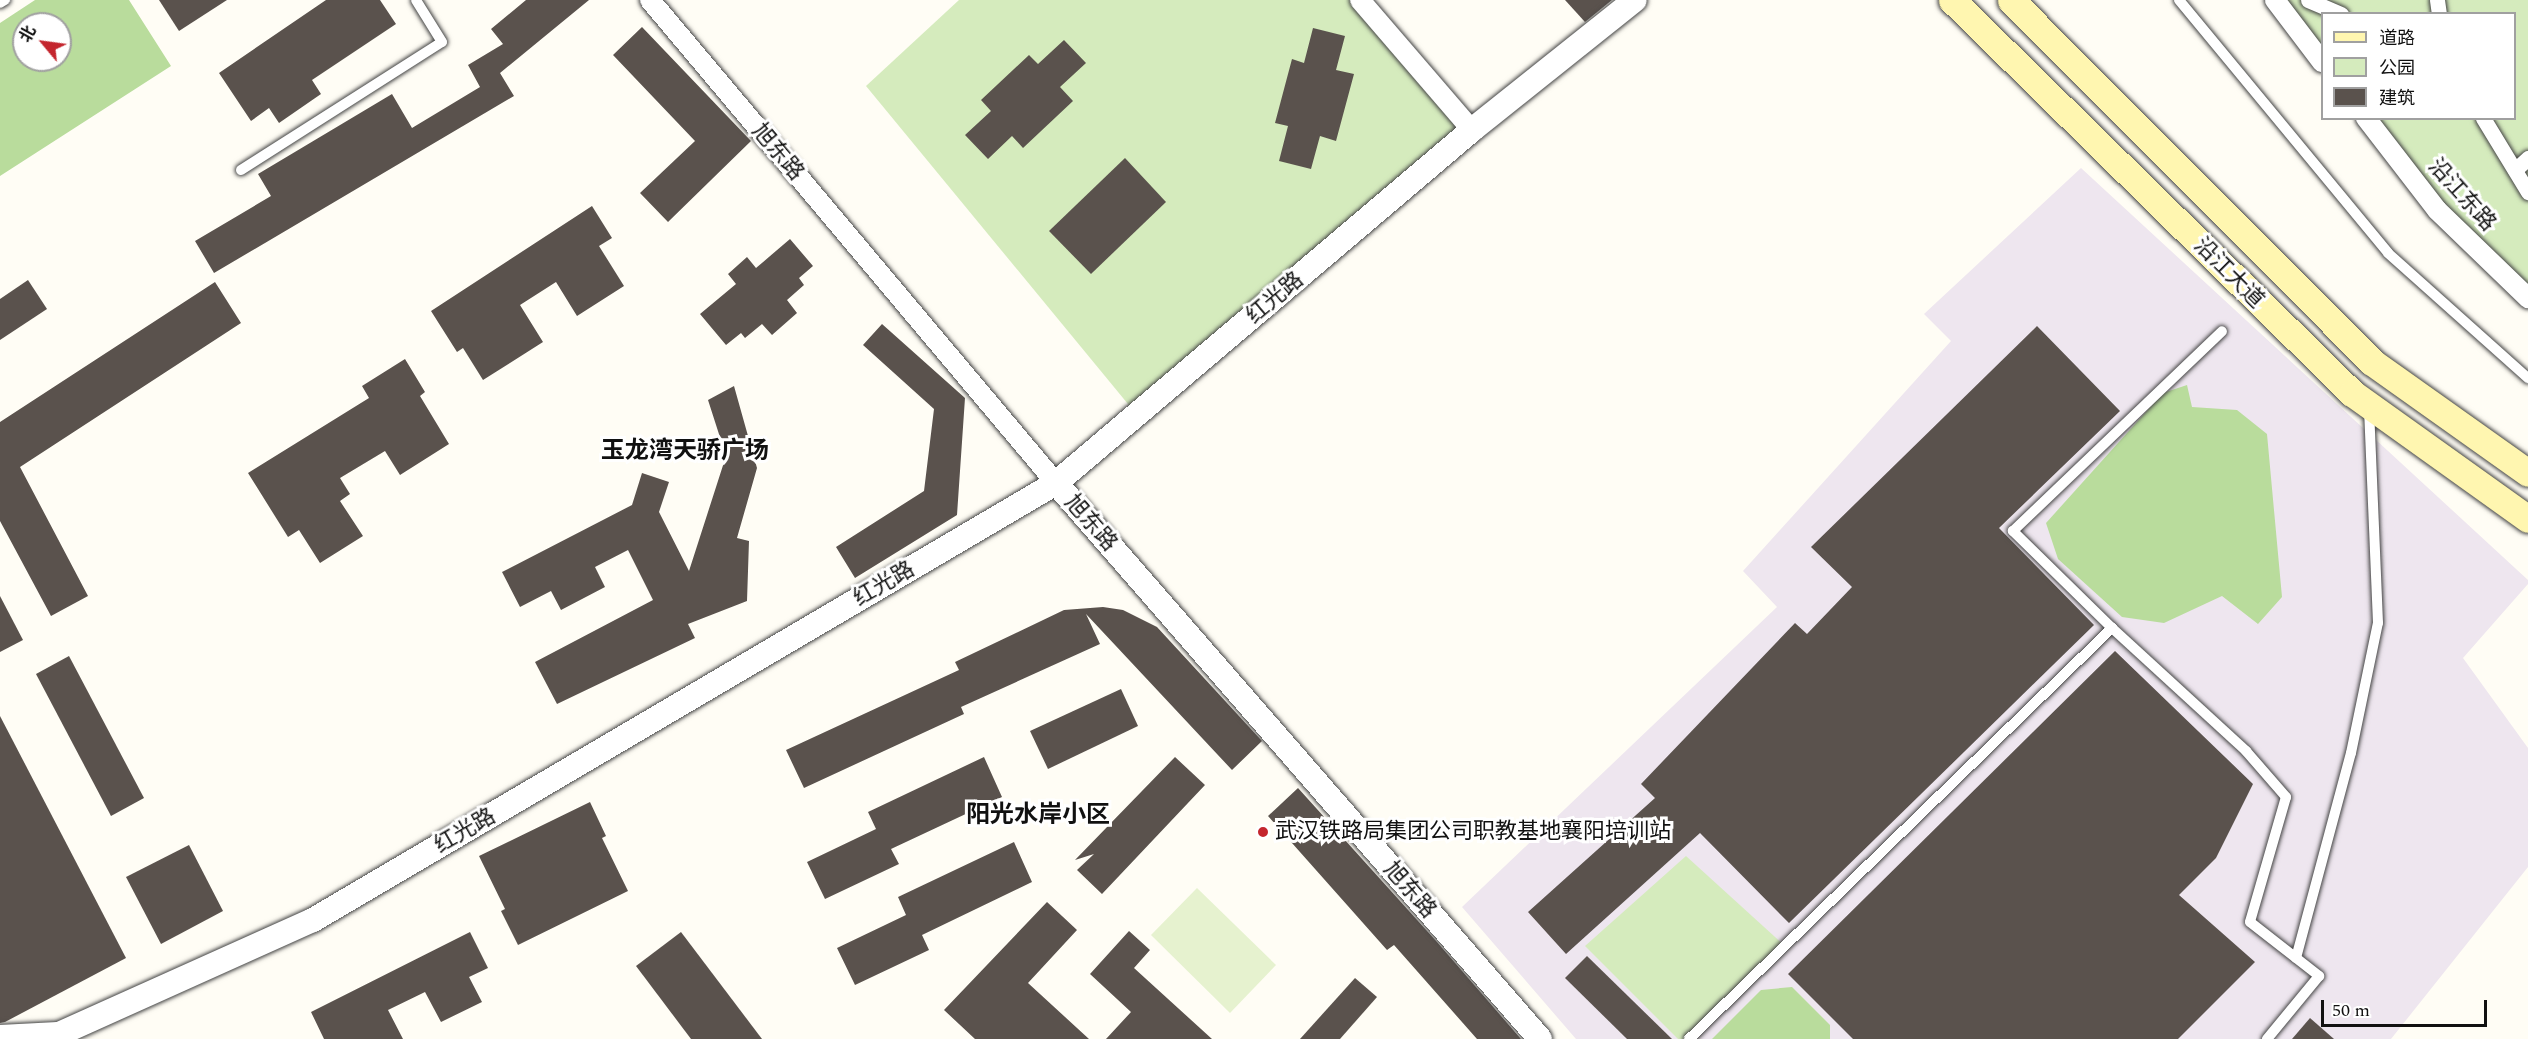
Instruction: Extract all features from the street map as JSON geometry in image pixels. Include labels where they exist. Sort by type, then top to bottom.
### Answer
[{"type":"main road","name":"沿江大道","points":[[1952,0],[2352,393],[2528,519]]},
{"type":"main road","name":"沿江大道","points":[[2011,0],[2372,362],[2528,473]]},
{"type":"street","name":"旭东路","points":[[650,0],[1056,483],[1540,1039]]},
{"type":"street","points":[[1360,0],[1472,130]]},
{"type":"street","name":"红光路","points":[[54,1037],[313,920],[1056,483],[1472,130],[1635,0]]},
{"type":"street","points":[[2275,0],[2321,61]]},
{"type":"street","points":[[2308,0],[2336,12]]},
{"type":"street","name":"沿江东路","points":[[2368,120],[2437,210],[2528,298]]},
{"type":"street","points":[[2484,120],[2528,192]]},
{"type":"street","points":[[2515,170],[2528,159]]},
{"type":"street","points":[[0,1036],[54,1037]]},
{"type":"lane","points":[[0,3],[5,0]]},
{"type":"lane","points":[[241,170],[442,42],[416,0]]},
{"type":"lane","points":[[2179,0],[2388,253],[2528,378]]},
{"type":"lane","points":[[2222,331],[2013,531],[2112,628],[2246,751],[2286,797],[2250,922],[2319,976],[2267,1039]]},
{"type":"lane","points":[[2296,958],[2351,753],[2378,623],[2369,406]]},
{"type":"lane","points":[[1689,1039],[2112,628]]},
{"type":"shaded area","points":[[2081,168],[2528,580],[2528,584],[2463,658],[2528,748],[2528,867],[2391,1039],[1576,1039],[1462,907],[1777,607],[1743,571],[1951,341],[1924,314]]},
{"type":"green space","points":[[35,0],[129,0],[171,66],[0,176],[0,23],[12,15],[12,72],[72,72],[72,12],[17,12]]},
{"type":"green space","points":[[959,0],[1360,0],[1472,130],[1137,415],[866,86]]},
{"type":"green space","points":[[2275,0],[2528,0],[2528,298],[2367,120],[2516,120],[2516,12],[2321,12],[2321,61]]},
{"type":"green space","points":[[2187,385],[2192,407],[2237,410],[2267,434],[2282,597],[2258,624],[2222,596],[2164,623],[2122,617],[2058,559],[2046,523],[2163,393]]},
{"type":"green space","points":[[1686,856],[1785,946],[1689,1039],[1678,1039],[1585,946]]},
{"type":"green space","points":[[1197,888],[1276,965],[1230,1013],[1151,935]]},
{"type":"green space","points":[[1792,987],[1830,1025],[1830,1039],[1712,1039],[1761,990]]},
{"type":"building","points":[[159,0],[227,0],[179,31]]},
{"type":"building","points":[[326,0],[380,0],[396,24],[312,80],[321,94],[279,123],[269,108],[251,121],[219,73]]},
{"type":"building","points":[[526,0],[589,0],[500,73],[514,96],[214,273],[195,241],[271,196],[258,174],[392,94],[412,128],[480,87],[468,65],[503,44],[491,29]]},
{"type":"building","points":[[1565,0],[1612,0],[1585,22]]},
{"type":"building","points":[[642,27],[751,141],[668,222],[640,193],[695,141],[613,55]]},
{"type":"building","points":[[1313,28],[1345,36],[1336,70],[1354,74],[1336,141],[1320,136],[1311,169],[1279,161],[1288,126],[1275,123],[1292,59],[1304,63]]},
{"type":"building","points":[[1064,40],[1086,63],[1060,87],[1073,101],[1023,148],[1012,136],[988,159],[965,135],[991,111],[981,100],[1029,55],[1038,64]]},
{"type":"building","points":[[1125,158],[1166,202],[1091,274],[1049,231]]},
{"type":"building","points":[[592,206],[612,238],[599,246],[624,286],[577,316],[556,282],[520,305],[543,342],[483,380],[463,348],[457,352],[431,311]]},
{"type":"building","points":[[790,239],[813,266],[799,278],[804,285],[787,300],[797,313],[772,335],[762,324],[745,338],[741,333],[726,345],[700,314],[736,284],[728,274],[747,257],[756,268]]},
{"type":"building","points":[[28,280],[47,309],[0,340],[0,299]]},
{"type":"building","points":[[215,282],[241,323],[20,467],[88,596],[51,616],[0,521],[0,422]]},
{"type":"building","points":[[882,324],[965,398],[957,515],[855,578],[836,547],[924,491],[934,409],[863,345]]},
{"type":"building","points":[[2037,326],[2120,411],[1999,528],[2094,625],[1789,923],[1700,833],[1566,954],[1528,912],[1655,798],[1641,784],[1795,623],[1807,634],[1852,587],[1811,547]]},
{"type":"building","points":[[405,359],[425,392],[420,396],[449,444],[400,475],[385,451],[340,478],[350,494],[340,501],[363,536],[320,563],[299,530],[288,537],[248,473],[369,398],[362,386]]},
{"type":"building","points":[[734,386],[757,468],[737,538],[749,541],[747,601],[688,624],[695,638],[557,704],[535,662],[653,600],[628,550],[595,567],[605,587],[561,610],[551,591],[520,607],[502,572],[632,505],[642,473],[669,482],[659,512],[689,571],[726,456],[708,400]]},
{"type":"building","points":[[0,596],[23,640],[0,652]]},
{"type":"building","points":[[1103,607],[1123,610],[1157,627],[1262,741],[1232,770],[1086,614],[1100,644],[961,707],[964,714],[804,788],[786,750],[959,670],[955,662],[1064,610]]},
{"type":"building","points":[[2115,651],[2253,784],[2216,858],[2179,895],[2255,962],[2178,1039],[1853,1039],[1788,974]]},
{"type":"building","points":[[69,656],[144,798],[111,816],[36,674]]},
{"type":"building","points":[[1121,689],[1138,726],[1048,769],[1030,731]]},
{"type":"building","points":[[0,716],[126,958],[0,1023]]},
{"type":"building","points":[[984,757],[1002,797],[891,849],[899,864],[825,899],[807,862],[876,829],[868,812]]},
{"type":"building","points":[[1175,757],[1205,785],[1102,894],[1077,870],[1094,854],[1075,860]]},
{"type":"building","points":[[1298,788],[1521,1039],[1477,1039],[1394,945],[1387,950],[1268,816]]},
{"type":"building","points":[[590,802],[606,836],[602,838],[628,891],[518,945],[501,911],[505,909],[479,856]]},
{"type":"building","points":[[1014,842],[1032,882],[922,935],[929,950],[855,985],[837,948],[906,915],[898,897]]},
{"type":"building","points":[[189,845],[223,911],[161,944],[126,877]]},
{"type":"building","points":[[1047,902],[1077,930],[1028,983],[1089,1039],[975,1039],[944,1010]]},
{"type":"building","points":[[1129,931],[1150,950],[1134,968],[1212,1039],[1106,1039],[1131,1012],[1090,974]]},
{"type":"building","points":[[470,932],[488,968],[469,977],[482,1002],[441,1022],[425,992],[388,1010],[403,1039],[324,1039],[311,1012]]},
{"type":"building","points":[[681,932],[762,1039],[691,1039],[636,966]]},
{"type":"building","points":[[1587,956],[1672,1039],[1627,1039],[1565,978]]},
{"type":"building","points":[[1355,978],[1377,997],[1340,1039],[1300,1039]]},
{"type":"building","points":[[2310,1018],[2334,1039],[2292,1039]]},
{"type":"place","name":"武汉铁路局集团公司职教基地襄阳培训站","points":[[1263,832]]},
{"type":"district","name":"玉龙湾天骄广场","points":[[685,452]]},
{"type":"district","name":"阳光水岸小区","points":[[1038,816]]}]
